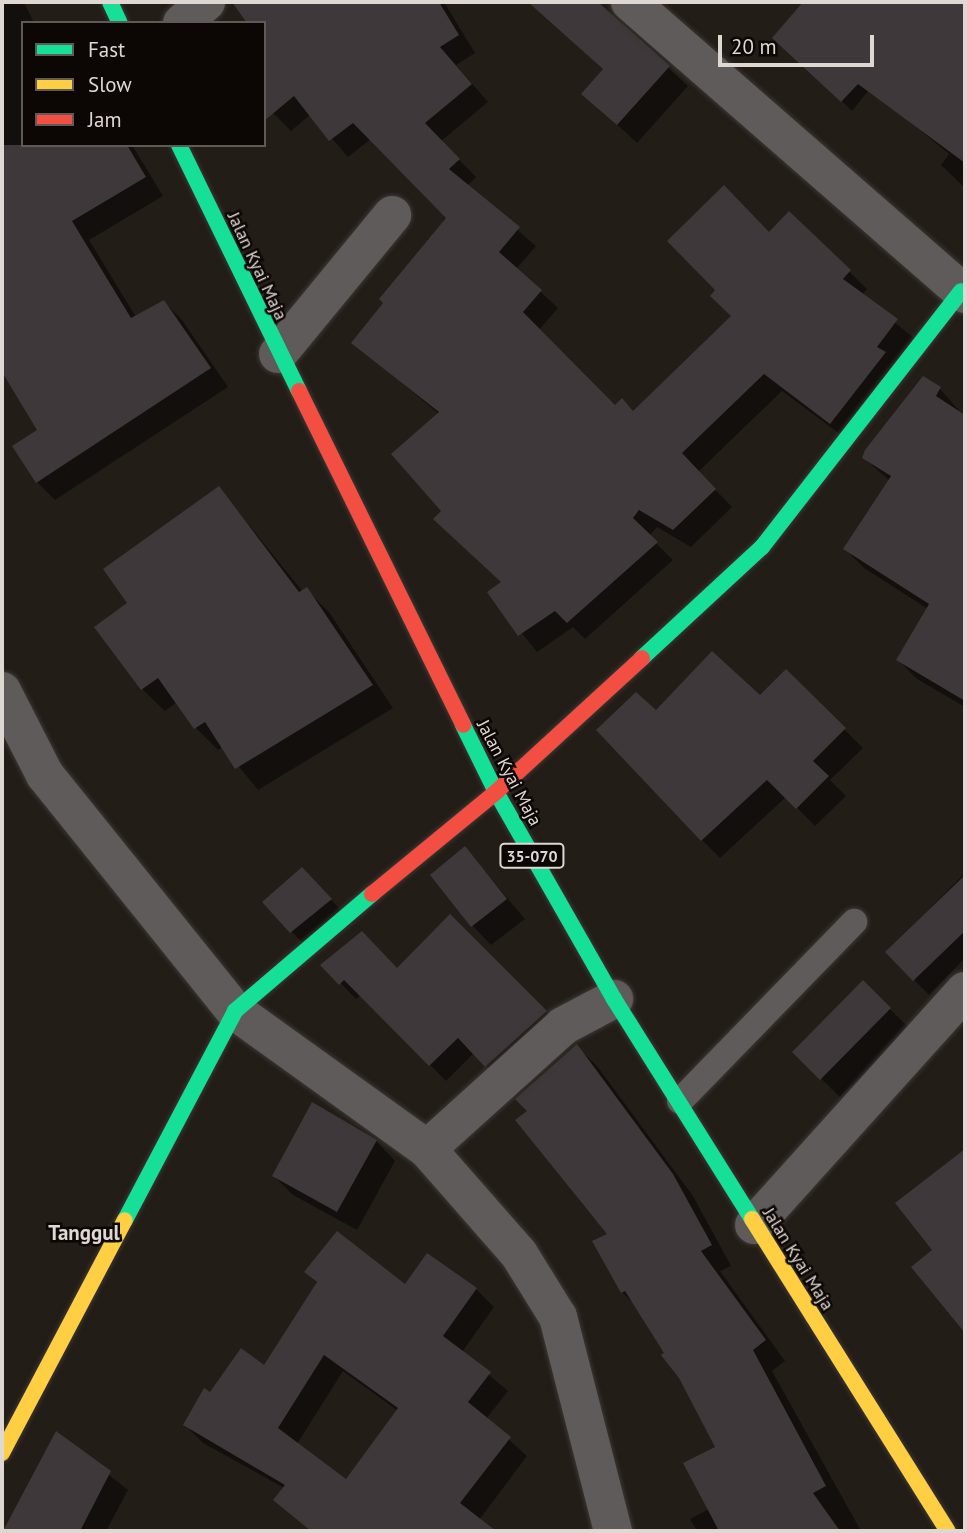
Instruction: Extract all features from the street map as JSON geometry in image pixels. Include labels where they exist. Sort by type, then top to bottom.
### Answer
[{"type":"main road","points":[[110,2],[119,21]]},
{"type":"main road","name":"Jalan Kyai Maja","points":[[180,147],[278,354],[496,792],[614,999],[948,1531]]},
{"type":"main road","points":[[2,1453],[248,998],[496,792],[762,547],[963,292]]},
{"type":"street","points":[[184,21],[206,2]]},
{"type":"street","points":[[631,2],[963,292]]},
{"type":"street","points":[[278,354],[392,215]]},
{"type":"street","points":[[2,691],[53,786],[248,998],[435,1141],[519,1254],[558,1317],[613,1531]]},
{"type":"street","points":[[754,1225],[965,990]]},
{"type":"street","points":[[435,1141],[563,1026],[614,999]]},
{"type":"lane","points":[[680,1101],[854,922]]},
{"type":"building","points":[[232,2],[439,2],[459,35],[440,47],[472,84],[425,123],[460,159],[449,169],[520,227],[499,252],[542,290],[523,312],[615,405],[622,398],[633,411],[731,316],[710,296],[715,290],[667,241],[724,185],[769,232],[789,211],[851,270],[843,279],[898,319],[877,347],[886,352],[830,424],[764,374],[682,453],[716,489],[673,530],[639,510],[633,518],[658,542],[567,623],[555,611],[518,636],[487,592],[501,582],[433,519],[441,511],[391,454],[439,412],[351,343],[383,303],[379,299],[446,218],[353,123],[329,141],[294,96],[266,119],[266,21],[246,21]]},
{"type":"building","points":[[528,2],[598,2],[670,66],[617,125],[581,94],[603,69]]},
{"type":"building","points":[[803,2],[965,2],[965,163],[858,84],[841,102],[772,38]]},
{"type":"building","points":[[2,145],[128,147],[146,177],[72,221],[131,318],[164,300],[211,368],[36,483],[12,446],[37,430],[2,372]]},
{"type":"building","points":[[923,376],[941,387],[936,396],[965,415],[965,701],[896,660],[929,604],[843,549],[891,476],[862,458],[865,450]]},
{"type":"building","points":[[219,486],[299,592],[307,587],[373,685],[235,769],[205,722],[194,729],[158,678],[141,690],[94,627],[127,603],[103,569]]},
{"type":"building","points":[[712,651],[760,695],[786,669],[846,728],[813,761],[829,776],[796,809],[767,780],[701,841],[596,730],[636,692],[656,710]]},
{"type":"building","points":[[465,846],[507,899],[471,927],[430,875]]},
{"type":"building","points":[[302,867],[332,899],[290,933],[262,902]]},
{"type":"building","points":[[965,875],[965,931],[913,981],[885,952]]},
{"type":"building","points":[[450,914],[547,1011],[485,1067],[458,1038],[429,1066],[344,980],[339,985],[320,965],[362,931],[397,968]]},
{"type":"building","points":[[863,980],[891,1008],[820,1080],[792,1052]]},
{"type":"building","points":[[577,1044],[673,1174],[712,1245],[701,1251],[766,1340],[753,1350],[826,1486],[813,1493],[840,1531],[719,1531],[683,1463],[715,1447],[679,1378],[661,1355],[664,1353],[625,1291],[621,1293],[592,1241],[607,1234],[515,1120],[527,1111],[515,1099]]},
{"type":"building","points":[[312,1102],[377,1140],[337,1212],[272,1176]]},
{"type":"building","points":[[965,1149],[965,1333],[911,1267],[932,1250],[895,1203]]},
{"type":"building","points":[[337,1231],[405,1284],[427,1253],[477,1288],[443,1336],[491,1372],[468,1402],[511,1437],[460,1503],[496,1531],[311,1531],[273,1500],[285,1485],[183,1425],[204,1388],[210,1392],[241,1348],[264,1365],[317,1282],[304,1272]],"holes":[[[324,1355],[398,1408],[346,1479],[278,1428]]]},
{"type":"building","points":[[56,1431],[111,1471],[80,1531],[3,1531]]},
{"type":"traffic: fast","points":[[110,2],[119,21]]},
{"type":"traffic: fast","points":[[180,147],[299,391]]},
{"type":"traffic: fast","points":[[642,658],[762,547],[961,291]]},
{"type":"traffic: fast","points":[[463,725],[496,792],[614,999],[752,1219]]},
{"type":"traffic: fast","points":[[125,1220],[235,1011],[372,894]]},
{"type":"traffic: slow","points":[[752,1219],[948,1531]]},
{"type":"traffic: slow","points":[[2,1453],[125,1220]]},
{"type":"traffic: jam","points":[[299,391],[463,725]]},
{"type":"traffic: jam","points":[[372,894],[496,792],[642,658]]},
{"type":"district","name":"Tanggul","points":[[84,1233]]}]
